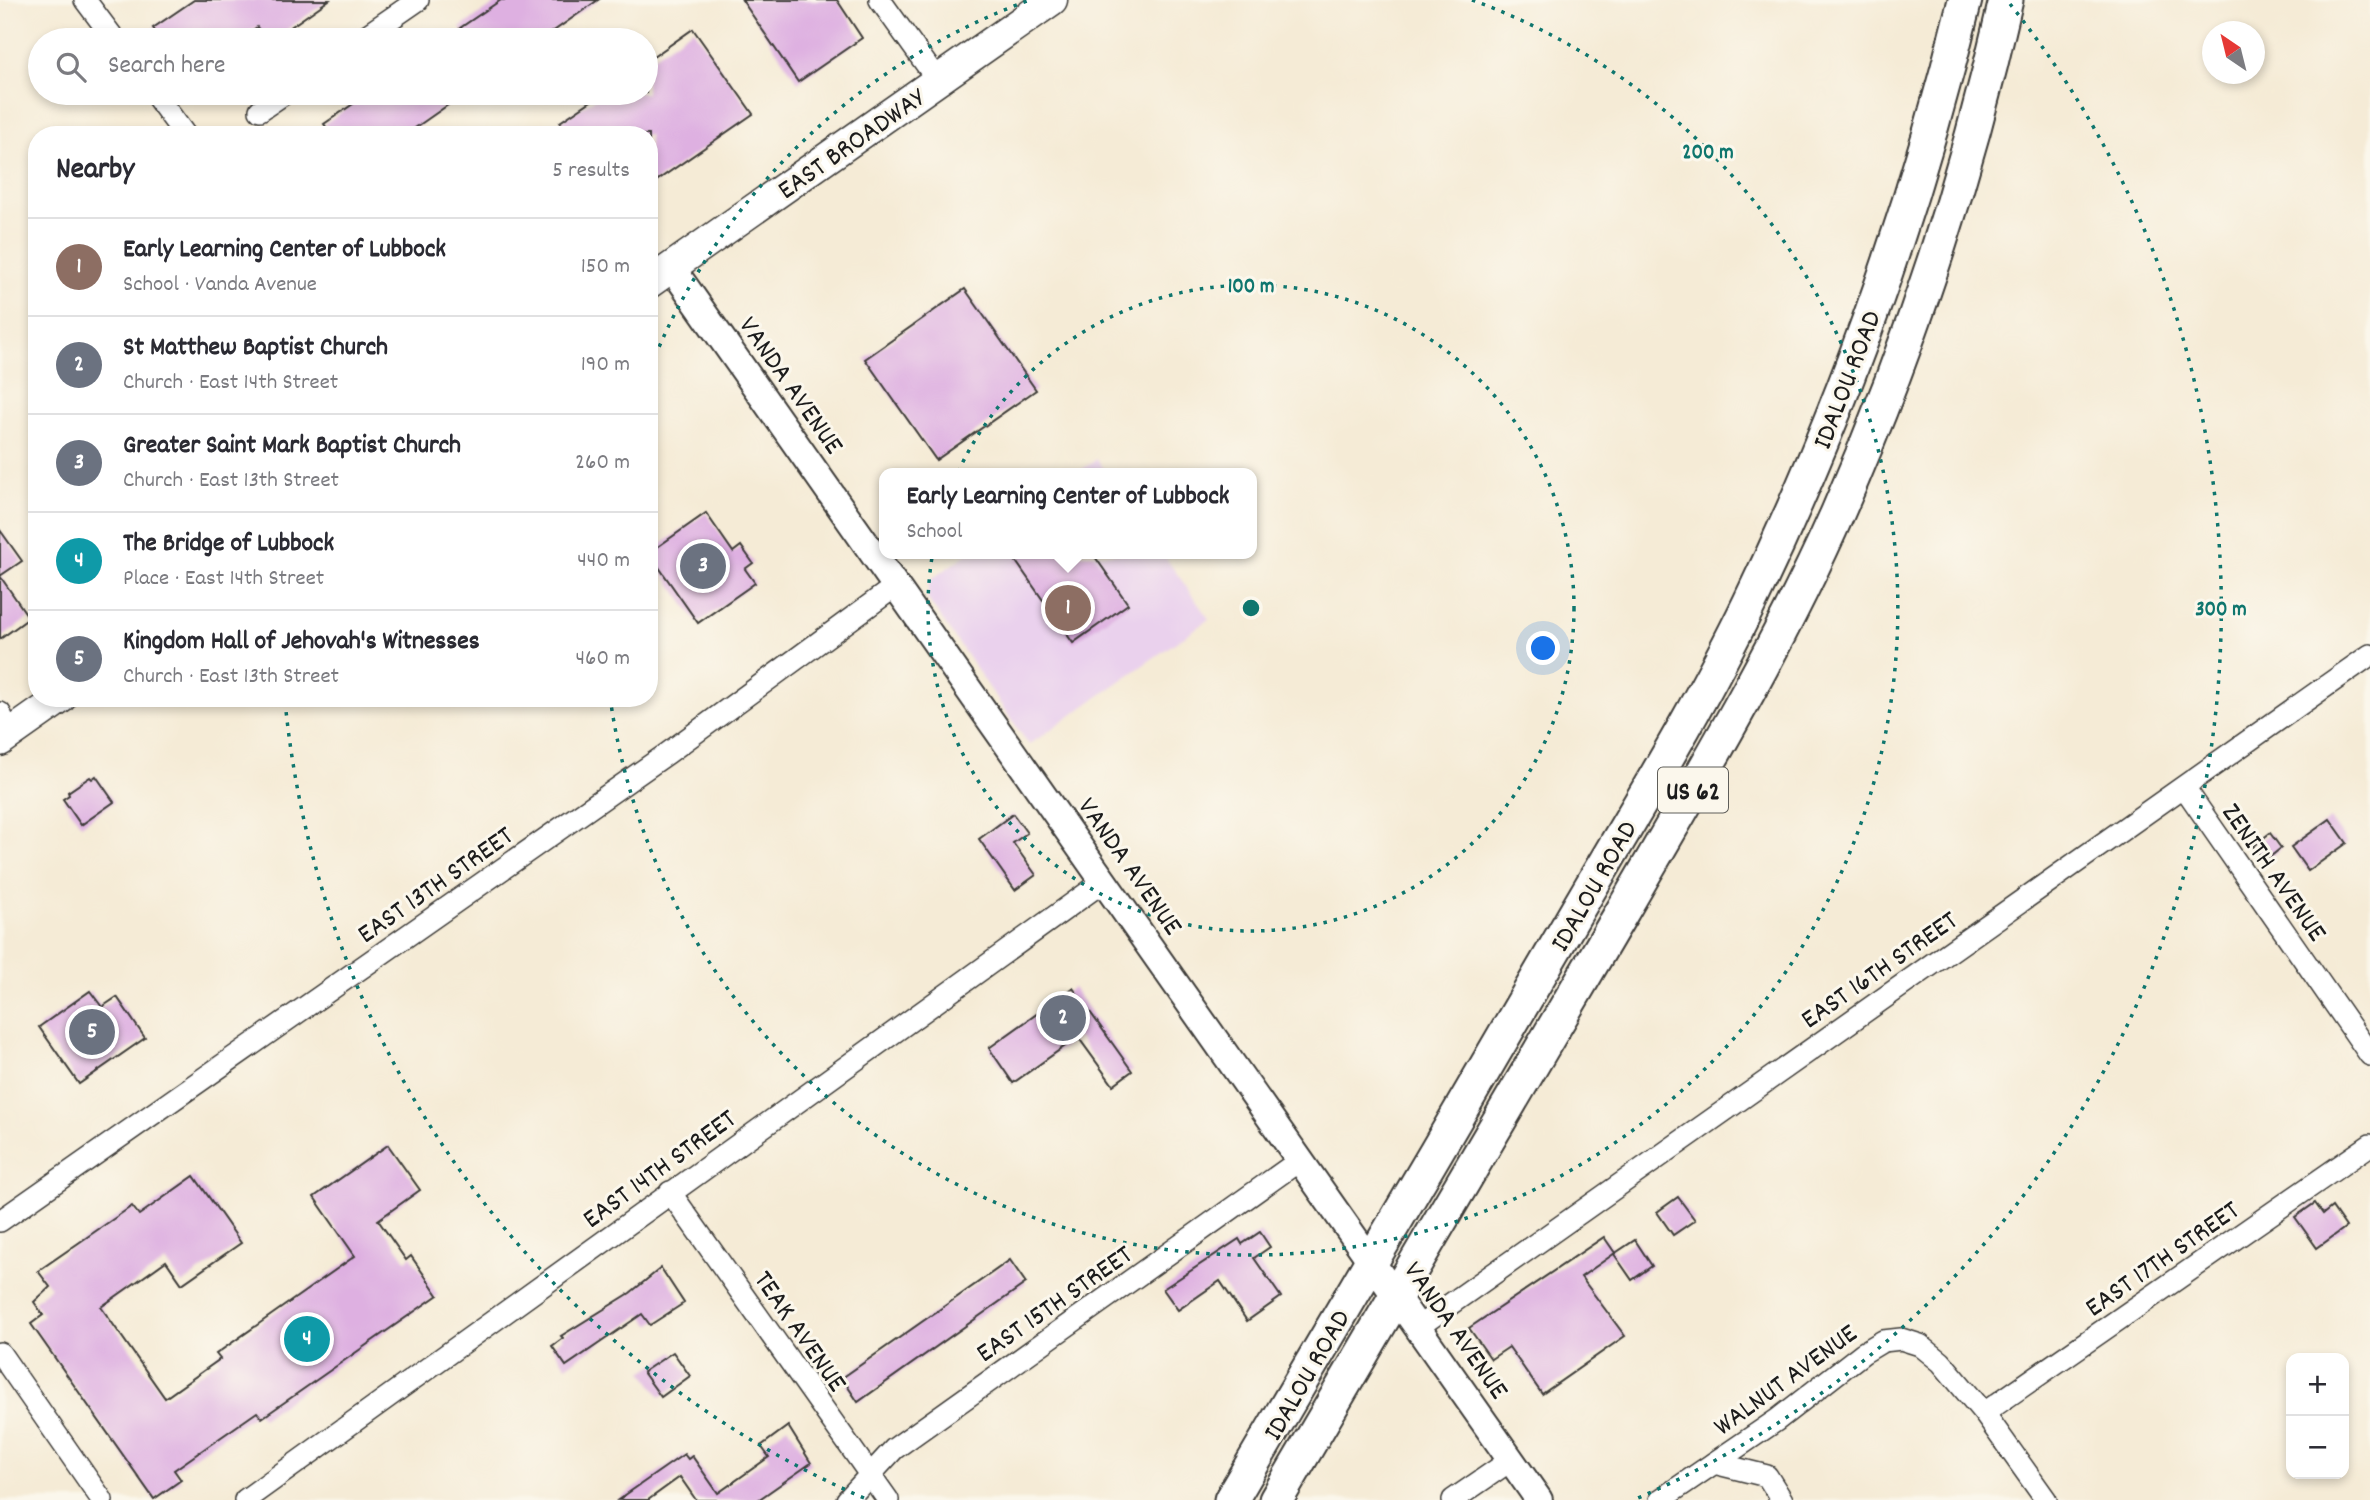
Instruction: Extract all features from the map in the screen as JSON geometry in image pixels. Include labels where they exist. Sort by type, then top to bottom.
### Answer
[{"type":"main road","name":"EAST BROADWAY","points":[[661,275],[1052,0]]},
{"type":"main road","name":"IDALOU ROAD","points":[[1231,1500],[1666,757],[1749,604],[1800,495],[1847,379],[1886,272],[1924,155],[1965,0]]},
{"type":"main road","name":"IDALOU ROAD","points":[[1276,1500],[1714,754],[1838,512],[1901,353],[1937,250],[1970,143],[2006,0]]},
{"type":"main road","points":[[3,729],[44,707]]},
{"type":"street","points":[[85,0],[106,28]]},
{"type":"street","points":[[377,28],[418,0]]},
{"type":"street","points":[[880,0],[938,81]]},
{"type":"street","points":[[163,105],[179,126]]},
{"type":"street","points":[[260,110],[267,105]]},
{"type":"street","name":"VANDA AVENUE","points":[[661,275],[897,585],[1539,1500]]},
{"type":"street","name":"EAST 13TH STREET","points":[[0,1221],[668,754],[897,585]]},
{"type":"street","name":"EAST 16TH STREET","points":[[1418,1327],[2370,655]]},
{"type":"street","name":"ZENITH AVENUE","points":[[2184,787],[2370,1055]]},
{"type":"street","name":"EAST 14TH STREET","points":[[245,1500],[1104,881]]},
{"type":"street","name":"EAST 17TH STREET","points":[[1984,1413],[2370,1145]]},
{"type":"street","name":"EAST 15TH STREET","points":[[847,1500],[894,1449],[1300,1160]]},
{"type":"street","name":"TEAK AVENUE","points":[[670,1192],[888,1500]]},
{"type":"street","name":"WALNUT AVENUE","points":[[1660,1500],[1883,1341],[1901,1339],[1920,1345],[1941,1362],[1984,1413],[2046,1500]]},
{"type":"street","points":[[0,1353],[102,1500]]},
{"type":"street","points":[[1453,1500],[1511,1460]]},
{"type":"street","points":[[1714,1463],[1767,1475],[1782,1500]]},
{"type":"shaded area","points":[[1097,459],[1103,468],[1084,468]]},
{"type":"shaded area","points":[[960,559],[1167,559],[1209,619],[1029,745],[927,598],[929,581]]},
{"type":"building","points":[[194,0],[329,0],[289,28],[153,28]]},
{"type":"building","points":[[501,0],[598,0],[558,28],[460,28]]},
{"type":"building","points":[[742,0],[837,0],[862,38],[798,82]]},
{"type":"building","points":[[693,29],[753,114],[658,180],[658,126],[563,126],[560,122],[585,105],[658,105],[658,54]]},
{"type":"building","points":[[352,105],[448,105],[418,126],[324,124]]},
{"type":"building","points":[[965,289],[1036,390],[936,460],[865,359]]},
{"type":"building","points":[[706,513],[733,552],[741,546],[753,563],[745,569],[755,583],[698,623],[658,566],[658,547]]},
{"type":"building","points":[[0,530],[22,561],[0,576]]},
{"type":"building","points":[[1096,559],[1128,604],[1073,643],[1015,560]]},
{"type":"building","points":[[0,576],[28,619],[0,639]]},
{"type":"building","points":[[96,776],[114,802],[81,825],[63,799],[69,795],[68,792],[90,777],[92,779]]},
{"type":"building","points":[[1013,814],[1027,833],[1013,843],[1036,875],[1015,890],[979,839]]},
{"type":"building","points":[[2330,819],[2347,843],[2308,871],[2291,847]]},
{"type":"building","points":[[2270,833],[2281,848],[2265,861],[2253,846]]},
{"type":"building","points":[[1073,988],[1132,1071],[1113,1085],[1078,1037],[1013,1083],[989,1048]]},
{"type":"building","points":[[90,991],[102,1007],[117,997],[145,1038],[79,1084],[39,1027]]},
{"type":"building","points":[[388,1145],[420,1190],[378,1220],[406,1260],[411,1256],[438,1295],[262,1418],[257,1412],[174,1470],[181,1480],[154,1499],[31,1324],[43,1315],[34,1302],[50,1287],[38,1271],[132,1206],[139,1215],[194,1176],[241,1243],[182,1284],[166,1261],[101,1307],[165,1398],[220,1359],[216,1354],[355,1256],[314,1197]]},
{"type":"building","points":[[1678,1197],[1695,1220],[1673,1235],[1657,1212]]},
{"type":"building","points":[[2315,1203],[2323,1214],[2332,1207],[2346,1227],[2317,1248],[2295,1217]]},
{"type":"building","points":[[1260,1232],[1270,1247],[1254,1258],[1281,1297],[1247,1321],[1220,1281],[1178,1310],[1163,1289],[1239,1239],[1242,1244]]},
{"type":"building","points":[[1604,1237],[1615,1253],[1581,1277],[1625,1336],[1542,1394],[1509,1347],[1491,1359],[1469,1328]]},
{"type":"building","points":[[1635,1240],[1652,1266],[1632,1280],[1614,1254]]},
{"type":"building","points":[[1010,1260],[1026,1283],[858,1402],[842,1378]]},
{"type":"building","points":[[661,1268],[684,1303],[650,1325],[642,1314],[566,1366],[552,1346],[563,1338],[561,1336],[630,1293]]},
{"type":"building","points":[[673,1352],[690,1376],[661,1397],[643,1372]]},
{"type":"building","points":[[788,1426],[811,1463],[758,1500],[696,1500],[680,1477],[648,1500],[618,1500],[684,1454],[688,1459],[692,1456],[718,1493],[769,1457],[761,1446]]},
{"type":"place","name":"Greater Saint Mark Baptist Church","points":[[703,566]]},
{"type":"place","name":"Early Learning Center of Lubbock","points":[[1068,608]]},
{"type":"place","name":"St Matthew Baptist Church","points":[[1063,1018]]},
{"type":"place","name":"Kingdom Hall of Jehovah's Witnesses","points":[[92,1032]]},
{"type":"place","name":"The Bridge of Lubbock","points":[[307,1339]]}]
